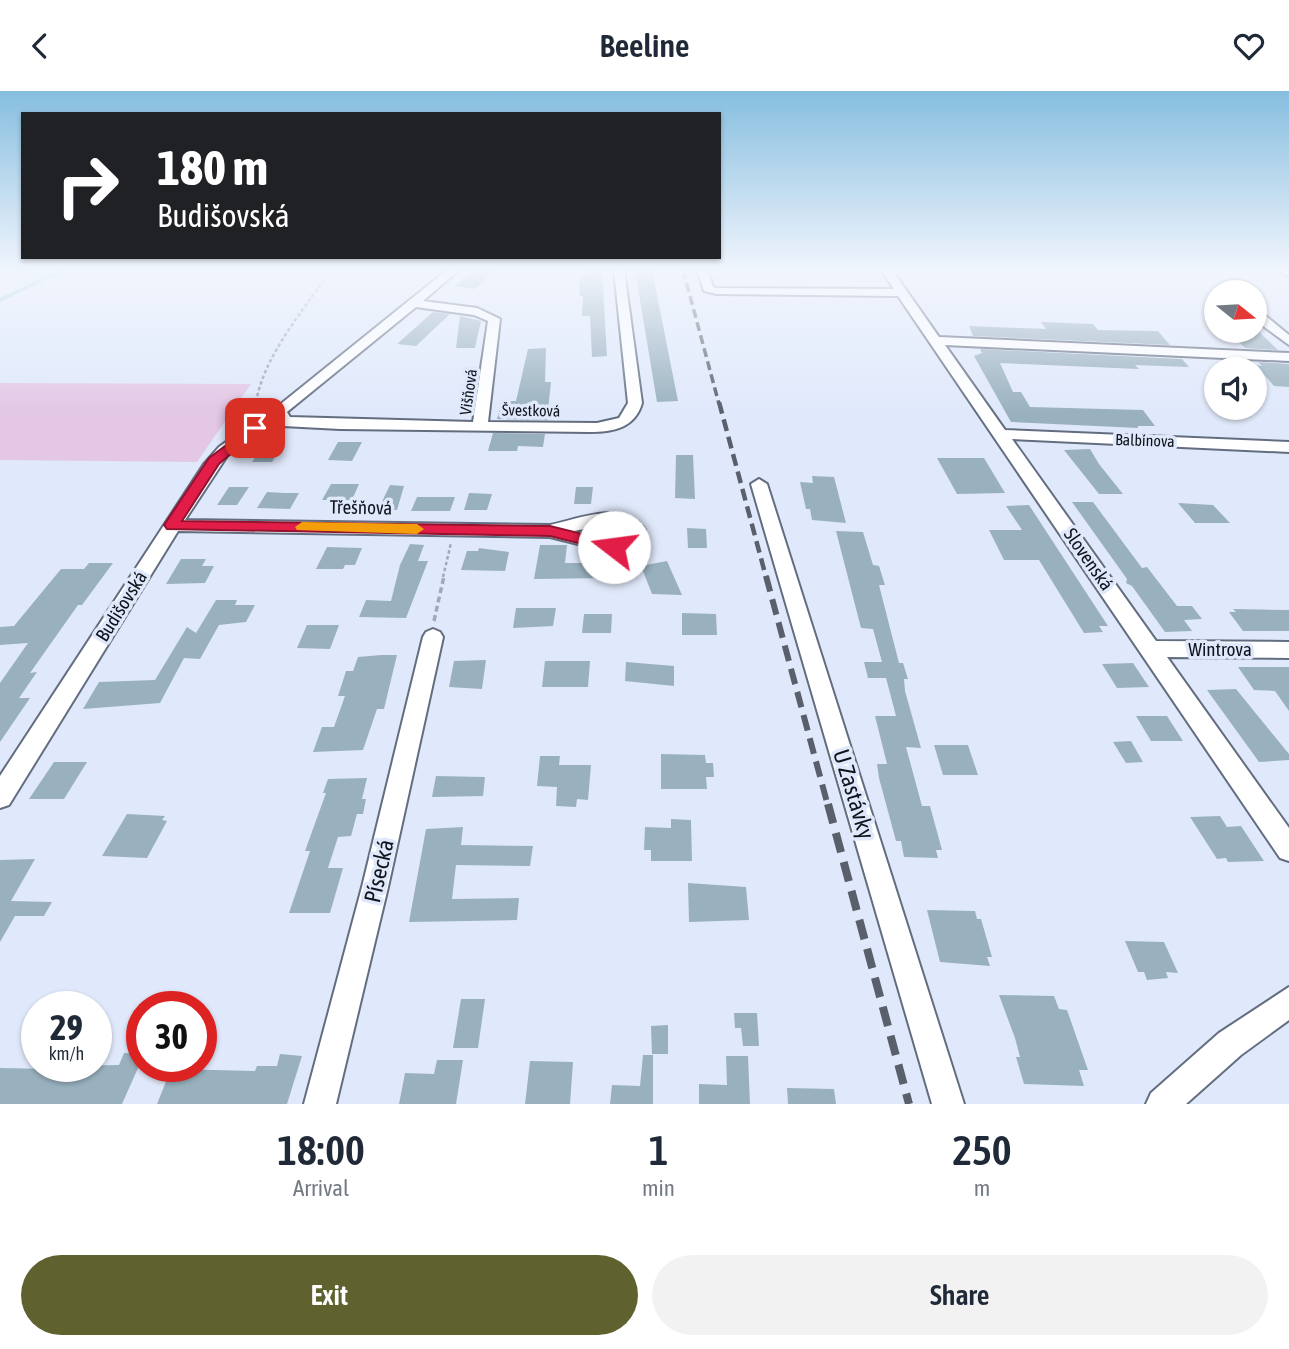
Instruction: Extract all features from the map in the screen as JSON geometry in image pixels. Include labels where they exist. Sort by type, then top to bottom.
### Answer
[{"type":"street","points":[[279,417],[398,317]]},
{"type":"street","name":"Višňová","points":[[480,426],[494,319],[490,317]]},
{"type":"street","name":"Švestková","points":[[279,417],[480,426],[600,428],[618,425],[630,417],[635,398],[624,317]]},
{"type":"street","name":"Slovenská","points":[[922,317],[1289,849]]},
{"type":"street","points":[[1267,323],[1289,341]]},
{"type":"street","points":[[938,341],[1289,357]]},
{"type":"street","name":"Budišovská","points":[[0,797],[214,461],[255,428],[269,427],[279,417]]},
{"type":"street","name":"Balbínova","points":[[1002,434],[1289,447]]},
{"type":"street","name":"U Zastávky","points":[[759,484],[948,1104]]},
{"type":"street","name":"Třešňová","points":[[172,525],[550,531]]},
{"type":"street","name":"Písecká","points":[[320,1104],[376,887],[433,637]]},
{"type":"street","name":"Wintrova","points":[[1151,649],[1289,650]]},
{"type":"street","points":[[1162,1104],[1230,1044],[1289,1002]]},
{"type":"path","points":[[257,404],[258,390],[301,317]]},
{"type":"path","points":[[433,637],[454,529]]},
{"type":"shaded area","points":[[0,383],[251,384],[197,462],[0,460]]},
{"type":"building","points":[[427,317],[447,317],[416,346],[397,344]]},
{"type":"building","points":[[460,317],[481,321],[475,348],[456,348]]},
{"type":"building","points":[[590,317],[605,317],[607,356],[592,357]]},
{"type":"building","points":[[643,317],[661,317],[678,401],[657,402]]},
{"type":"building","points":[[1041,322],[1093,324],[1098,330],[1158,331],[1170,345],[973,336],[969,326],[1046,329]]},
{"type":"building","points":[[1267,340],[1278,350],[1245,348],[1240,343],[1267,343]]},
{"type":"building","points":[[546,348],[545,382],[551,382],[547,420],[497,419],[501,405],[506,401],[516,401],[528,349]]},
{"type":"building","points":[[980,349],[1182,359],[1189,367],[1135,365],[1139,369],[1000,363],[1013,392],[1021,392],[1030,407],[1143,410],[1155,426],[1138,428],[1011,422],[974,356],[982,353]]},
{"type":"building","points":[[1267,363],[1289,364],[1289,387],[1274,386],[1267,378]]},
{"type":"building","points":[[493,433],[545,434],[543,447],[518,446],[517,451],[488,451]]},
{"type":"building","points":[[338,442],[362,442],[352,461],[328,460]]},
{"type":"building","points":[[262,447],[281,447],[272,462],[252,462]]},
{"type":"building","points":[[1090,449],[1123,494],[1099,494],[1064,450]]},
{"type":"building","points":[[676,455],[693,455],[695,499],[675,498]]},
{"type":"building","points":[[937,458],[984,458],[1005,493],[957,494]]},
{"type":"building","points":[[812,476],[834,477],[846,523],[812,520],[810,509],[806,509],[800,482],[813,483]]},
{"type":"building","points":[[331,484],[359,484],[352,500],[322,500]]},
{"type":"building","points":[[390,485],[404,486],[397,510],[378,510]]},
{"type":"building","points":[[229,487],[249,487],[237,505],[217,505]]},
{"type":"building","points":[[576,487],[593,487],[591,504],[574,504]]},
{"type":"building","points":[[267,492],[299,493],[290,509],[257,508]]},
{"type":"building","points":[[469,493],[492,494],[487,510],[464,510]]},
{"type":"building","points":[[417,497],[455,497],[450,511],[411,511]]},
{"type":"building","points":[[1072,502],[1093,502],[1142,568],[1147,567],[1177,606],[1192,606],[1202,619],[1184,620],[1192,631],[1165,632],[1132,586],[1126,583],[1127,579]]},
{"type":"building","points":[[1178,503],[1213,505],[1230,523],[1195,523]]},
{"type":"building","points":[[1029,505],[1108,626],[1099,626],[1103,632],[1084,633],[1039,560],[1004,560],[989,530],[1022,530],[1006,506]]},
{"type":"building","points":[[687,528],[706,529],[707,548],[688,548]]},
{"type":"building","points":[[836,531],[863,532],[873,565],[879,566],[885,585],[879,585],[899,663],[903,663],[908,679],[904,679],[905,691],[921,748],[906,747],[922,806],[930,806],[942,850],[936,850],[938,858],[904,857],[901,841],[896,841],[879,778],[877,764],[887,764],[875,716],[896,716],[886,678],[868,678],[864,662],[882,662],[873,629],[861,628]]},
{"type":"building","points":[[410,544],[424,545],[418,561],[428,561],[406,618],[359,617],[366,600],[391,601],[400,565]]},
{"type":"building","points":[[540,545],[567,545],[565,563],[608,563],[607,578],[534,579]]},
{"type":"building","points":[[327,547],[362,548],[355,565],[345,565],[343,569],[316,569]]},
{"type":"building","points":[[479,548],[509,552],[505,571],[461,570],[467,551],[478,551]]},
{"type":"building","points":[[181,559],[206,559],[202,566],[214,566],[205,583],[166,584]]},
{"type":"building","points":[[667,561],[682,595],[652,594],[641,566]]},
{"type":"building","points":[[89,563],[113,563],[82,605],[78,605],[30,673],[37,672],[19,698],[30,698],[0,742],[0,683],[28,643],[0,645],[0,627],[14,626],[61,569],[84,569]]},
{"type":"building","points":[[216,600],[237,600],[235,605],[255,605],[246,622],[219,625],[200,659],[184,658],[160,703],[83,709],[99,682],[155,680],[187,627],[196,633]]},
{"type":"building","points":[[516,608],[556,608],[553,626],[513,628]]},
{"type":"building","points":[[1233,609],[1289,610],[1289,631],[1243,631],[1229,612],[1236,612]]},
{"type":"building","points":[[682,613],[716,614],[717,635],[682,635]]},
{"type":"building","points":[[584,614],[612,614],[611,633],[582,633]]},
{"type":"building","points":[[307,625],[339,625],[330,649],[297,648]]},
{"type":"building","points":[[397,655],[384,709],[377,709],[363,750],[313,752],[322,727],[334,727],[345,696],[338,696],[346,671],[353,671],[358,657]]},
{"type":"building","points":[[486,660],[482,689],[449,687],[454,661]]},
{"type":"building","points":[[545,661],[590,661],[588,687],[542,687]]},
{"type":"building","points":[[626,662],[674,666],[674,686],[625,681]]},
{"type":"building","points":[[1133,663],[1149,687],[1117,688],[1102,664]]},
{"type":"building","points":[[1238,667],[1289,667],[1289,711],[1275,691],[1254,690]]},
{"type":"building","points":[[1236,689],[1289,754],[1289,760],[1259,762],[1207,690]]},
{"type":"building","points":[[1136,716],[1167,716],[1183,741],[1151,741]]},
{"type":"building","points":[[1131,741],[1143,762],[1126,763],[1113,742]]},
{"type":"building","points":[[934,745],[968,745],[978,775],[943,775]]},
{"type":"building","points":[[661,754],[705,755],[706,763],[713,763],[714,777],[706,777],[707,789],[661,789]]},
{"type":"building","points":[[540,756],[560,756],[559,765],[591,765],[588,800],[577,799],[576,807],[556,806],[557,787],[537,786]]},
{"type":"building","points":[[54,762],[87,762],[64,799],[29,799]]},
{"type":"building","points":[[436,776],[485,777],[483,796],[432,797]]},
{"type":"building","points":[[367,778],[362,799],[366,799],[363,814],[357,814],[351,836],[338,837],[328,868],[343,868],[330,913],[289,913],[310,851],[305,851],[326,793],[323,793],[328,779]]},
{"type":"building","points":[[127,814],[165,816],[162,820],[167,821],[147,858],[102,856]]},
{"type":"building","points":[[1220,816],[1227,827],[1241,826],[1264,861],[1228,862],[1226,858],[1217,859],[1190,817]]},
{"type":"building","points":[[671,819],[691,820],[692,861],[651,861],[651,850],[644,850],[645,827],[671,828]]},
{"type":"building","points":[[463,827],[461,845],[533,846],[530,866],[456,865],[452,899],[519,898],[517,920],[409,922],[426,829]]},
{"type":"building","points":[[35,859],[11,901],[52,902],[44,916],[15,916],[0,942],[0,860]]},
{"type":"building","points":[[688,883],[746,887],[749,920],[689,922]]},
{"type":"building","points":[[927,910],[975,911],[977,919],[981,919],[992,957],[987,957],[990,966],[940,962]]},
{"type":"building","points":[[1125,941],[1164,942],[1178,973],[1166,972],[1168,978],[1147,980],[1144,972],[1138,972]]},
{"type":"building","points":[[999,995],[1054,996],[1059,1009],[1067,1010],[1088,1070],[1079,1070],[1084,1086],[1024,1084],[1016,1057],[1020,1057],[1015,1038]]},
{"type":"building","points":[[461,999],[485,999],[478,1048],[453,1048]]},
{"type":"building","points":[[734,1013],[757,1013],[759,1046],[743,1046],[741,1028],[735,1028]]},
{"type":"building","points":[[668,1025],[668,1054],[652,1054],[651,1026]]},
{"type":"building","points":[[126,1053],[126,1082],[132,1082],[122,1104],[0,1104],[0,1068],[21,1068],[21,1082],[112,1082],[112,1065],[119,1065]]},
{"type":"building","points":[[280,1054],[302,1056],[287,1104],[157,1104],[166,1082],[217,1082],[217,1070],[255,1071],[257,1066],[277,1066]]},
{"type":"building","points":[[643,1055],[653,1055],[653,1104],[610,1104],[612,1085],[640,1086]]},
{"type":"building","points":[[726,1056],[748,1056],[750,1104],[699,1104],[699,1084],[727,1085]]},
{"type":"building","points":[[437,1060],[463,1060],[456,1104],[399,1104],[405,1073],[434,1074]]},
{"type":"building","points":[[530,1061],[573,1062],[570,1104],[525,1104]]},
{"type":"building","points":[[787,1088],[834,1089],[836,1104],[788,1104]]},
{"type":"railway","points":[[696,317],[719,404]]},
{"type":"railway","points":[[719,402],[766,577]]},
{"type":"railway","points":[[766,576],[828,806]]},
{"type":"railway","points":[[828,804],[909,1104]]},
{"type":"slow traffic","points":[[302,527],[417,529]]},
{"type":"route","points":[[255,428],[224,450],[214,461],[172,525],[550,531],[614,547]]}]
